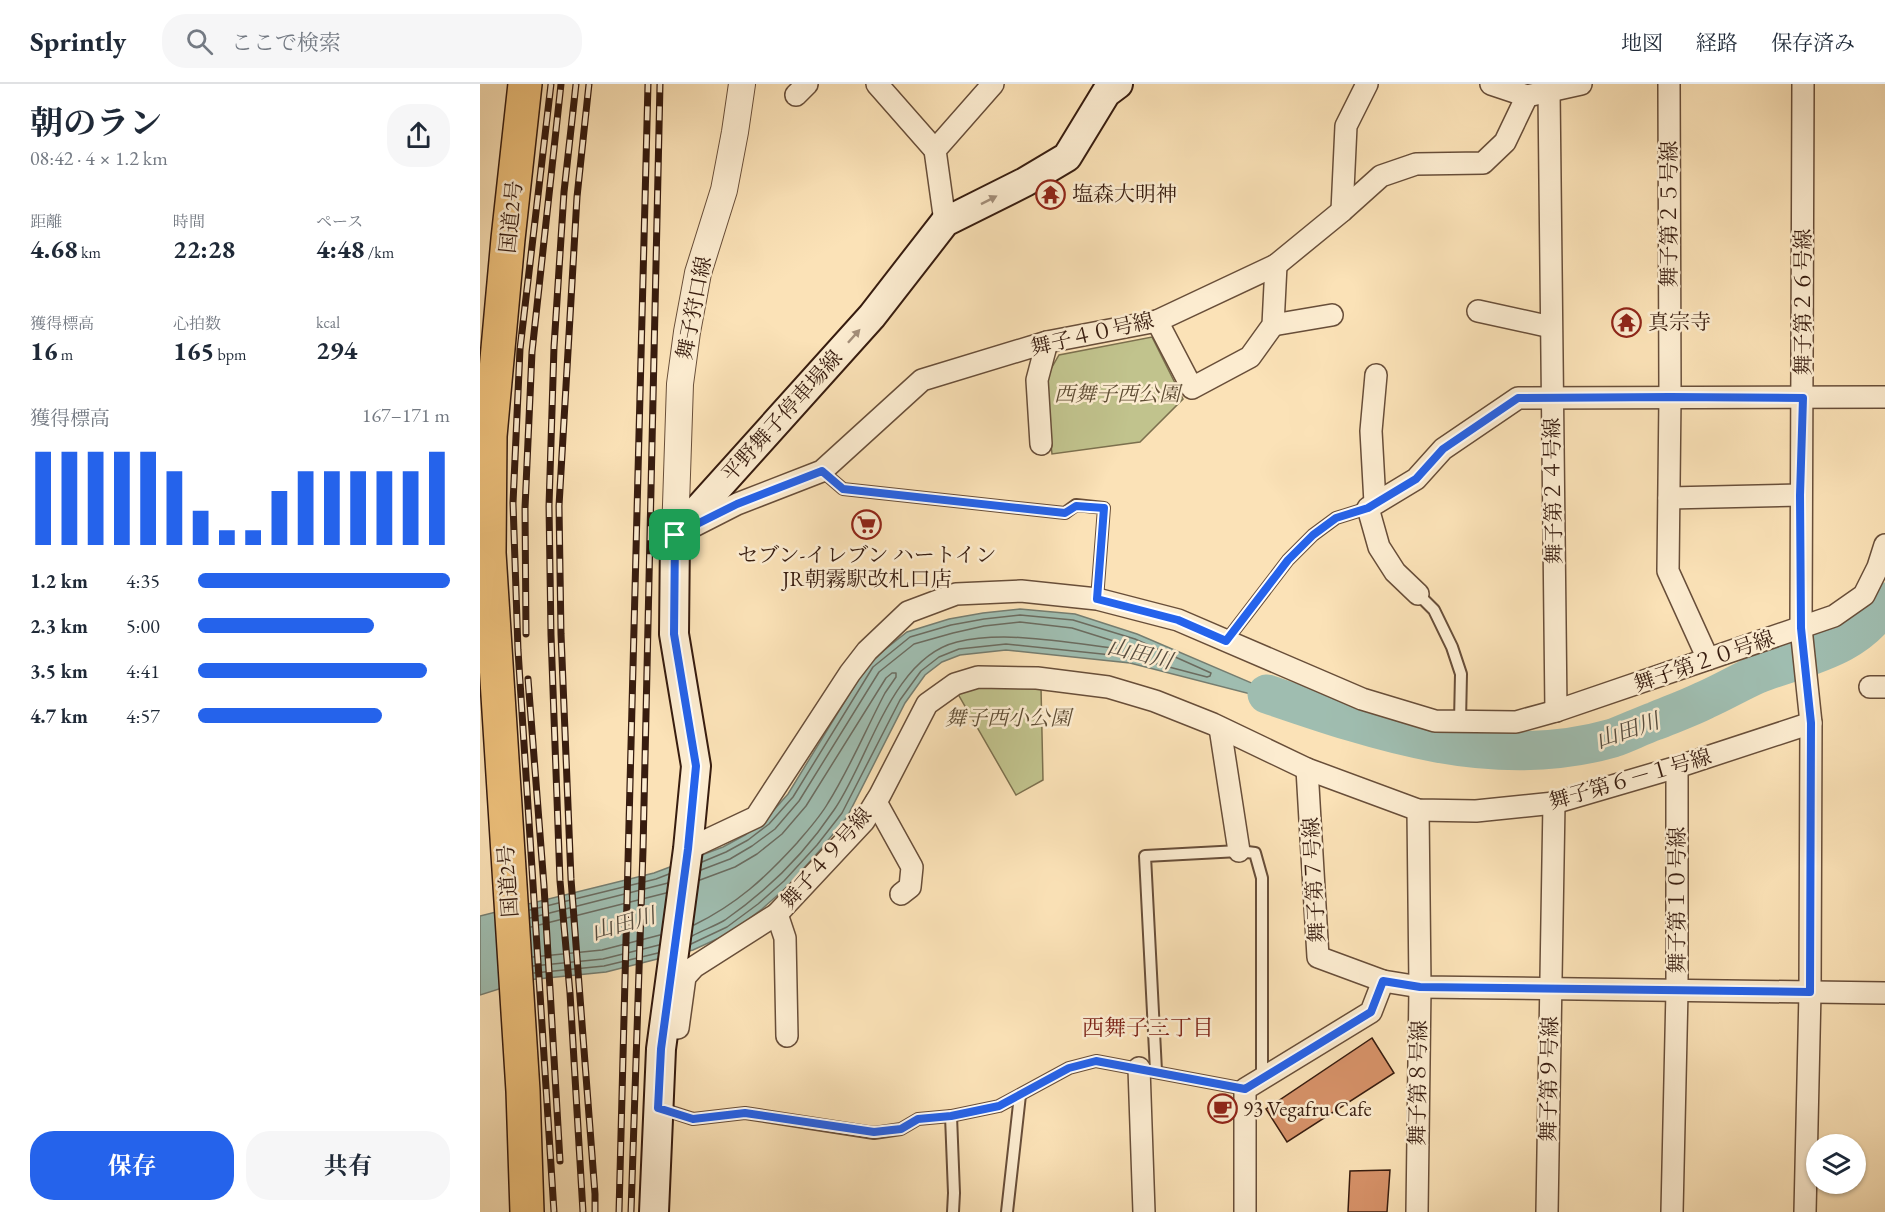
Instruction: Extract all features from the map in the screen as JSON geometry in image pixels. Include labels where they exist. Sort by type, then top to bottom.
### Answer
[{"type":"highway","name":"国道2号","points":[[525,84],[490,436],[489,553],[523,1091],[527,1212]]},
{"type":"main road","name":"平野舞子停車場線","points":[[675,535],[872,316],[945,222],[1025,182],[1067,157],[1106,93],[1118,84]]},
{"type":"main road","points":[[654,1212],[661,1049],[688,849],[696,766],[674,634],[675,535]]},
{"type":"street","name":"舞子狩口線","points":[[675,535],[680,384],[687,332],[698,273],[724,189],[742,84]]},
{"type":"street","points":[[877,84],[935,150],[945,222]]},
{"type":"street","points":[[935,150],[993,84]]},
{"type":"street","points":[[1342,211],[1346,126],[1367,84]]},
{"type":"street","points":[[1491,84],[1527,96],[1550,88],[1581,84]]},
{"type":"street","name":"舞子第２５号線","points":[[1669,84],[1668,571],[1708,658]]},
{"type":"street","name":"舞子第２６号線","points":[[1803,84],[1801,628],[1811,723],[1810,992],[1805,1212]]},
{"type":"street","name":"舞子第２４号線","points":[[1550,88],[1556,711]]},
{"type":"street","name":"舞子４０号線","points":[[675,535],[737,504],[822,471],[922,380],[1047,342],[1157,321],[1276,265],[1381,176],[1416,164],[1483,163],[1505,142],[1527,96]]},
{"type":"street","points":[[1157,321],[1192,388],[1250,357],[1273,325],[1276,265]]},
{"type":"street","points":[[1478,311],[1551,327]]},
{"type":"street","points":[[1273,325],[1332,315]]},
{"type":"street","points":[[1041,444],[1037,380],[1047,342]]},
{"type":"street","points":[[1376,375],[1371,431],[1371,506],[1379,547],[1395,572],[1418,594]]},
{"type":"street","points":[[1371,506],[1416,479],[1443,449],[1518,398],[1885,397]]},
{"type":"street","points":[[1669,498],[1800,495]]},
{"type":"street","name":"舞子第２０号線","points":[[688,849],[756,817],[850,673],[867,651],[908,612],[956,594],[1022,591],[1097,599],[1178,620],[1362,699],[1435,721],[1516,722],[1556,711],[1834,616],[1864,595],[1878,567],[1885,545]]},
{"type":"street","name":"舞子４９号線","points":[[661,1049],[677,1033],[686,977],[694,967],[777,914],[864,821],[927,704],[955,684],[978,677],[1037,678],[1108,687],[1155,701],[1220,728],[1307,769]]},
{"type":"street","name":"舞子第６－１号線","points":[[1307,769],[1418,810],[1476,811],[1554,803],[1677,767],[1811,723]]},
{"type":"street","points":[[1220,728],[1239,851]]},
{"type":"street","name":"舞子第１０号線","points":[[1672,1212],[1677,991],[1677,767]]},
{"type":"street","name":"舞子第７号線","points":[[1307,769],[1318,957],[1383,981],[1420,987],[1885,993]]},
{"type":"street","points":[[876,802],[912,867],[910,887],[901,894]]},
{"type":"street","name":"舞子第９号線","points":[[1547,1212],[1554,803]]},
{"type":"street","name":"舞子第８号線","points":[[1417,1212],[1420,987],[1418,810]]},
{"type":"street","points":[[777,914],[785,938],[787,1036]]},
{"type":"street","points":[[1245,1212],[1254,1084],[1371,1012],[1383,981]]},
{"type":"street","points":[[1144,1212],[1148,1070]]},
{"type":"lane","points":[[822,471],[843,489],[1065,513],[1076,506],[1104,508],[1097,599]]},
{"type":"lane","points":[[1226,641],[1288,560],[1313,535],[1336,518],[1371,506]]},
{"type":"lane","points":[[1418,594],[1434,610],[1452,647],[1461,674],[1460,721]]},
{"type":"lane","points":[[658,1108],[693,1119],[745,1113],[874,1132],[901,1129],[918,1119],[951,1116],[999,1106],[1069,1068],[1096,1061],[1148,1070],[1254,1084],[1262,878],[1255,852],[1145,856],[1148,1070]]},
{"type":"lane","points":[[1007,1212],[1020,1095]]},
{"type":"lane","points":[[951,1116],[953,1212]]},
{"type":"green space","name":"西舞子西公園","points":[[1152,337],[1183,399],[1140,442],[1052,454],[1044,381],[1059,355]]},
{"type":"green space","name":"舞子西小公園","points":[[978,684],[1041,687],[1043,780],[1016,795],[958,694]]},
{"type":"water","points":[[1020,609],[1075,614],[1137,634],[1317,711],[1130,663],[1006,650],[960,655],[942,662],[925,675],[905,703],[847,817],[821,849],[788,886],[730,933],[693,950],[606,972],[527,980],[480,995],[480,916],[654,873],[723,847],[745,835],[765,820],[788,794],[869,662],[907,632],[949,619]]},
{"type":"building","points":[[1372,1038],[1394,1073],[1287,1142],[1266,1109]]},
{"type":"building","points":[[1390,1170],[1387,1212],[1348,1212],[1350,1171]]},
{"type":"waterway","name":"山田川","points":[[1267,694],[1351,722],[1437,743],[1481,749],[1525,751],[1569,747],[1613,738],[1693,706],[1758,674],[1829,649],[1860,631],[1885,602]]},
{"type":"railway","points":[[551,84],[520,349],[513,503],[518,650],[554,1212]]},
{"type":"railway","points":[[526,634],[525,508],[532,352],[561,84]]},
{"type":"railway","points":[[576,84],[564,192],[554,347],[549,506],[560,881],[570,993],[583,1212]]},
{"type":"railway","points":[[589,84],[577,197],[559,506],[561,634],[571,879],[595,1212]]},
{"type":"railway","points":[[619,1212],[648,84]]},
{"type":"railway","points":[[631,1212],[643,850],[660,84]]},
{"type":"railway","points":[[528,679],[544,886],[560,1161]]},
{"type":"place","name":"塩森大明神","points":[[1051,194]]},
{"type":"place","name":"真宗寺","points":[[1627,322]]},
{"type":"place","name":"セブン-イレブン ハートイン JR朝霧駅改札口店","points":[[867,524]]},
{"type":"place","name":"93 Vegafru Cafe","points":[[1222,1109]]},
{"type":"district","name":"西舞子三丁目","points":[[1148,1027]]},
{"type":"route","points":[[1518,398],[1803,398],[1800,495],[1801,628],[1811,723],[1810,992],[1420,987],[1383,981],[1371,1012],[1245,1089],[1096,1061],[1069,1068],[999,1106],[951,1116],[918,1119],[901,1129],[874,1132],[745,1113],[693,1119],[658,1108],[661,1049],[688,849],[696,766],[674,634],[675,535],[737,504],[822,471],[843,489],[1065,513],[1076,506],[1104,508],[1097,599],[1178,620],[1226,641],[1288,560],[1313,535],[1336,518],[1368,508],[1416,479],[1443,449],[1518,398]]}]
